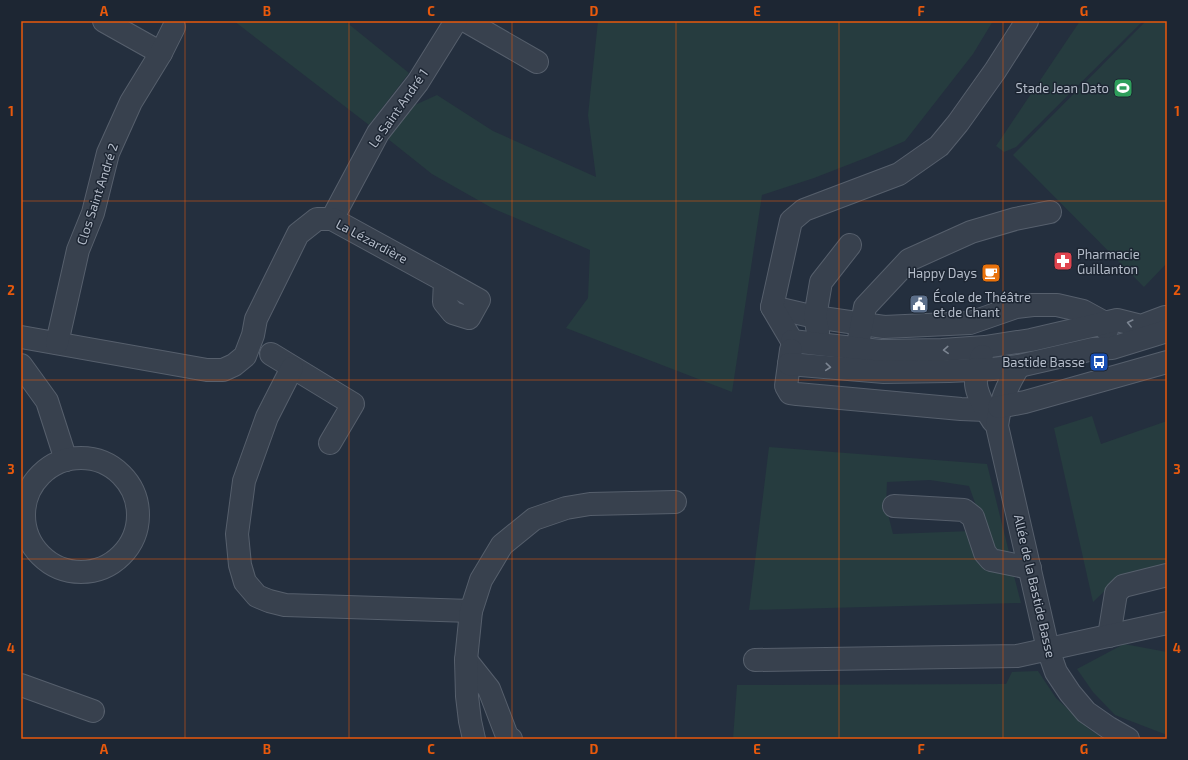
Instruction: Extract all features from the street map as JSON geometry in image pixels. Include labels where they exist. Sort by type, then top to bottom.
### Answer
[{"type":"street","points":[[104,21],[161,53]]},
{"type":"street","name":"Le Saint André 1","points":[[332,219],[378,133],[418,82],[456,21]]},
{"type":"street","points":[[466,21],[537,62]]},
{"type":"street","points":[[1027,21],[995,71],[958,123],[939,146],[899,174],[804,210],[791,221],[772,307],[792,341],[786,386],[790,393],[797,394],[960,409],[994,415],[1025,402],[1167,362]]},
{"type":"street","name":"Clos Saint André 2","points":[[57,343],[78,250],[93,213],[108,153],[131,102],[161,53],[174,27]]},
{"type":"street","points":[[858,348],[865,307],[909,260],[971,232],[1015,219],[1050,212]]},
{"type":"street","name":"La Lézardière","points":[[21,337],[207,370],[223,370],[234,365],[245,356],[253,335],[256,319],[298,234],[317,219],[332,219],[445,281]]},
{"type":"street","points":[[821,344],[815,317],[821,282],[850,245]]},
{"type":"street","points":[[772,307],[815,317],[884,327],[970,323],[1016,307],[1033,305],[1057,306],[1083,311],[1105,323],[1112,348]]},
{"type":"street","points":[[792,341],[880,351],[942,350],[985,347],[1031,340],[1117,320],[1141,326],[1167,316]]},
{"type":"street","points":[[789,364],[884,372],[977,370],[1019,366],[1093,349],[1112,348],[1167,331]]},
{"type":"street","points":[[985,347],[1019,366]]},
{"type":"street","points":[[977,370],[985,347]]},
{"type":"street","points":[[270,354],[353,404],[330,443]]},
{"type":"street","points":[[21,365],[46,400],[66,460]]},
{"type":"street","points":[[994,415],[1009,382],[1019,366]]},
{"type":"street","points":[[292,368],[267,417],[244,481],[237,534],[240,565],[245,582],[257,596],[285,605],[471,611]]},
{"type":"street","name":"Allée de la Bastide Basse","points":[[977,370],[976,384],[994,415],[1048,649],[1056,672],[1070,693],[1086,712],[1128,739]]},
{"type":"street","points":[[82,458],[98,461],[108,465],[125,478],[136,498],[138,519],[133,540],[127,549],[111,564],[102,569],[80,572],[59,568],[50,563],[25,543],[24,517],[27,496],[39,477],[47,470],[66,460],[82,458]]},
{"type":"street","points":[[474,739],[467,696],[466,660],[471,611],[481,580],[502,545],[534,519],[566,508],[590,504],[675,502]]},
{"type":"street","points":[[894,506],[964,510],[973,518],[985,553],[991,560],[1030,568]]},
{"type":"street","points":[[1109,636],[1116,593],[1123,586],[1167,575]]},
{"type":"street","points":[[755,660],[1017,656],[1167,623]]},
{"type":"street","points":[[466,660],[489,689],[506,736],[511,739]]},
{"type":"street","points":[[21,685],[93,711]]},
{"type":"green space","points":[[234,21],[345,21],[409,73],[369,125]]},
{"type":"green space","points":[[598,21],[993,21],[973,54],[905,141],[814,178],[762,195],[732,392],[566,328],[588,298],[590,250],[492,208],[432,174],[383,135],[406,109],[437,95],[493,131],[596,177],[588,115]]},
{"type":"green space","points":[[1080,21],[1143,21],[1016,147],[1004,152],[996,146]]},
{"type":"green space","name":"Stade Jean Dato","points":[[1146,21],[1167,21],[1167,263],[1144,287],[1013,155]]},
{"type":"green space","points":[[1092,416],[1101,444],[1167,421],[1167,570],[1113,583],[1093,602],[1054,428]]},
{"type":"green space","points":[[769,447],[987,464],[1010,556],[997,555],[979,514],[969,486],[930,480],[887,482],[886,506],[893,534],[971,531],[1013,572],[1021,603],[749,610]]},
{"type":"green space","points":[[1124,644],[1167,652],[1167,735],[1115,715],[1093,692],[1077,669]]},
{"type":"green space","points":[[1038,671],[1056,698],[1089,729],[1104,739],[733,739],[737,685],[1006,684],[1012,672]]},
{"type":"place","name":"Stade Jean Dato","points":[[1123,88]]},
{"type":"place","name":"Pharmacie Guillanton","points":[[1063,261]]},
{"type":"place","name":"Happy Days","points":[[991,273]]},
{"type":"place","name":"École de Théâtre et de Chant","points":[[919,304]]},
{"type":"place","name":"Bastide Basse","points":[[1099,362]]}]
